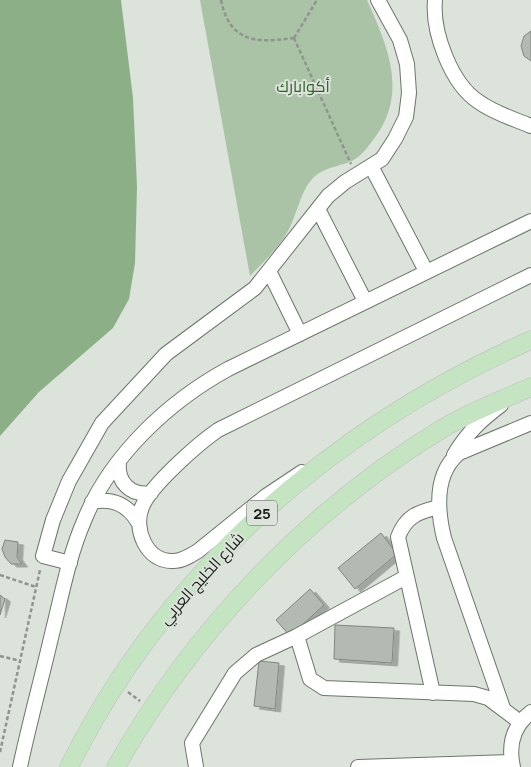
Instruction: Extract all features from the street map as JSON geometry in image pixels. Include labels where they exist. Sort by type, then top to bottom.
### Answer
[{"type":"main road","name":"شارع الخليج العربي","points":[[69,767],[117,683],[171,610],[213,562],[294,483],[322,461],[396,411],[435,388],[531,340]]},
{"type":"main road","points":[[116,767],[151,709],[231,607],[287,550],[326,514],[379,470],[470,414],[523,390]]},
{"type":"street","points":[[70,563],[43,556],[53,520],[69,481],[102,423],[166,354],[255,288],[328,196],[382,159],[395,139],[406,117],[409,93],[407,64],[400,40],[378,0]]},
{"type":"street","points":[[435,0],[437,32],[442,48],[462,86],[477,101],[531,126]]},
{"type":"street","points":[[371,166],[426,271]]},
{"type":"street","points":[[318,209],[365,301]]},
{"type":"street","points":[[20,767],[70,563],[92,502],[119,462],[160,416],[193,389],[228,369],[531,221]]},
{"type":"street","points":[[269,271],[300,334]]},
{"type":"street","points":[[322,461],[278,487],[198,551],[181,560],[169,561],[153,554],[141,537],[138,522],[142,505],[151,493],[199,444],[227,424],[531,275]]},
{"type":"street","points":[[503,708],[444,538],[439,507],[442,480],[466,435],[477,423],[523,390]]},
{"type":"street","points":[[451,460],[469,448],[531,423]]},
{"type":"street","points":[[119,462],[120,477],[123,484],[136,493],[151,493]]},
{"type":"street","points":[[92,502],[108,501],[122,505],[138,522]]},
{"type":"street","points":[[433,693],[398,537],[402,526],[416,512],[439,507]]},
{"type":"street","points":[[196,767],[192,743],[235,673],[256,654],[297,636],[406,577]]},
{"type":"street","points":[[297,636],[310,679],[324,688],[474,694],[488,698],[520,722]]},
{"type":"street","points":[[358,767],[512,765],[514,734],[520,722],[531,712]]},
{"type":"path","points":[[221,0],[225,16],[233,30],[247,38],[270,41],[294,38]]},
{"type":"path","points":[[294,38],[317,0]]},
{"type":"path","points":[[294,38],[356,175]]},
{"type":"path","points":[[0,752],[43,556]]},
{"type":"path","points":[[0,570],[4,576]]},
{"type":"path","points":[[0,575],[36,587]]},
{"type":"path","points":[[0,656],[21,660]]},
{"type":"path","points":[[117,683],[151,709]]},
{"type":"green space","name":"أكوابارك","points":[[200,0],[367,0],[387,51],[391,68],[391,102],[386,119],[376,136],[364,152],[355,159],[323,171],[313,178],[305,189],[285,236],[250,276]]},
{"type":"shaded area","points":[[0,0],[121,0],[133,98],[137,187],[135,263],[129,299],[113,328],[39,392],[0,436]]},
{"type":"building","points":[[531,31],[531,61],[524,56],[521,46],[524,36]]},
{"type":"building","points":[[381,533],[397,554],[355,589],[338,568]]},
{"type":"building","points":[[5,540],[18,542],[17,557],[22,564],[11,564],[5,557],[2,549]]},
{"type":"building","points":[[310,589],[324,605],[290,636],[276,620]]},
{"type":"building","points":[[0,595],[5,599],[0,615]]},
{"type":"building","points":[[335,625],[394,628],[392,663],[334,659]]},
{"type":"building","points":[[259,661],[279,663],[275,709],[254,706]]}]
